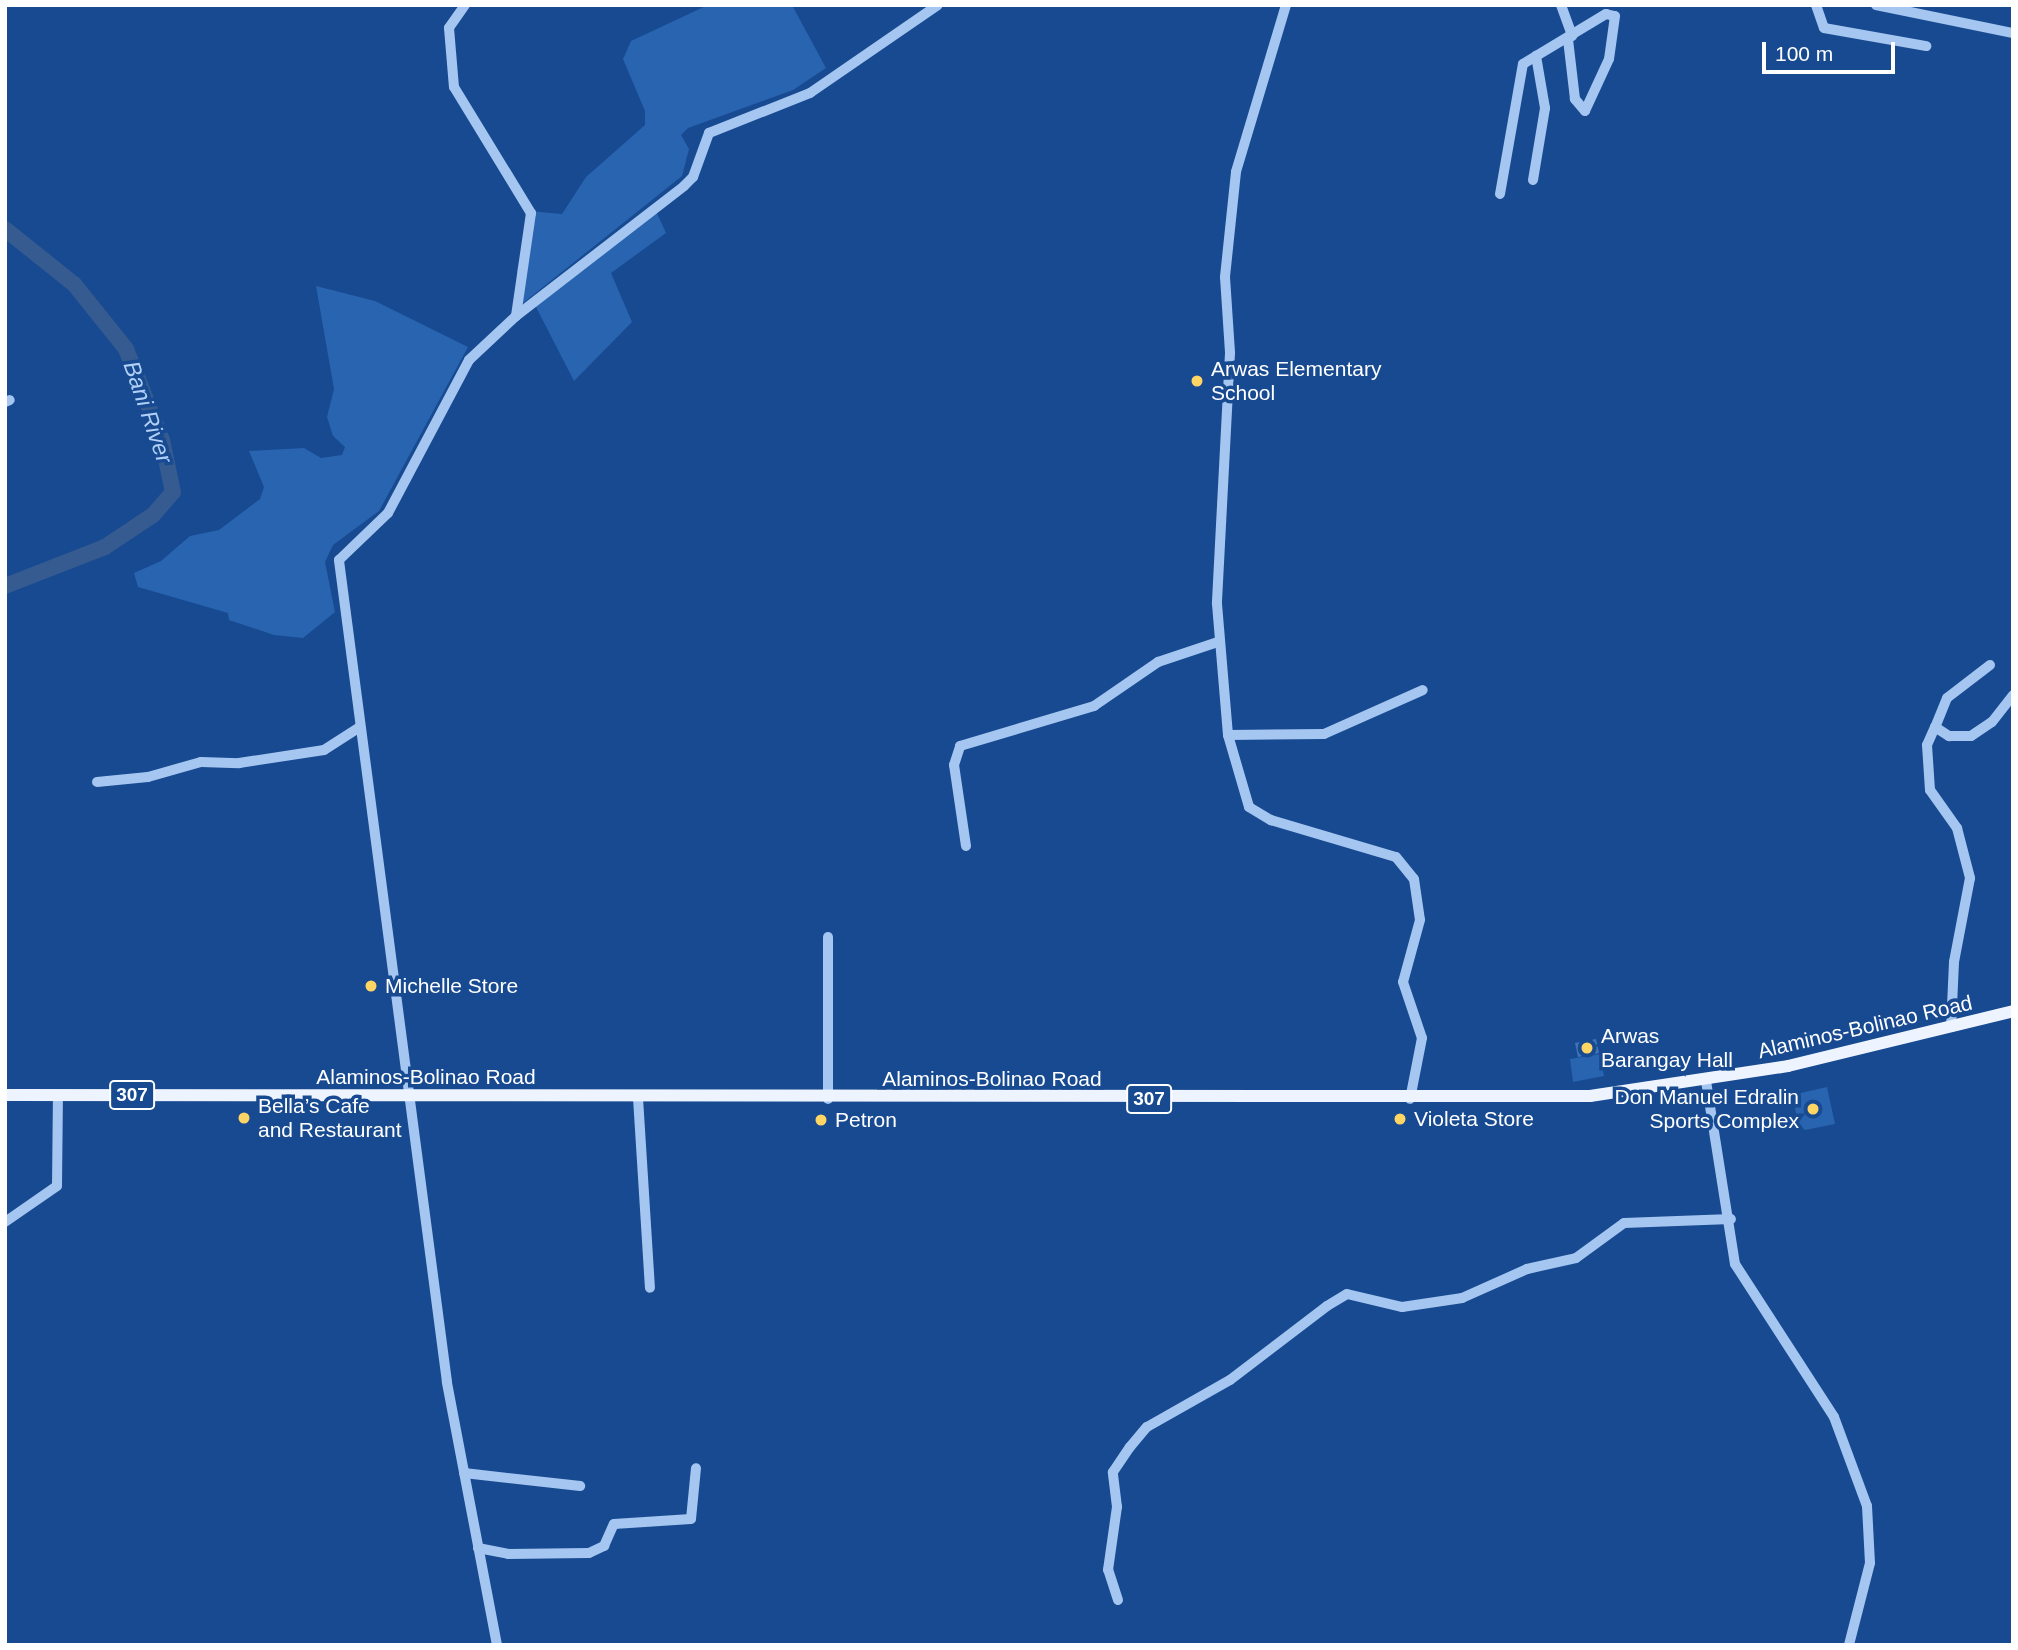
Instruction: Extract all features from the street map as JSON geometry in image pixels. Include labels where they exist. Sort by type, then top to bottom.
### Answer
[{"type":"main road","name":"Alaminos-Bolinao Road","points":[[5,1095],[828,1099],[1590,1096],[1706,1081],[2013,1012]]},
{"type":"street","points":[[465,5],[449,27],[454,87],[531,213],[516,316]]},
{"type":"street","points":[[497,1645],[464,1473],[339,560],[388,513],[469,360],[516,316],[684,186],[693,177],[709,132],[810,93],[937,5]]},
{"type":"street","points":[[1286,5],[1236,172],[1224,290],[1230,354],[1218,642],[1228,735],[1249,807],[1271,820],[1396,857],[1413,879],[1420,920],[1403,982],[1422,1038],[1410,1098]]},
{"type":"street","points":[[1500,194],[1521,68],[1536,55],[1570,37],[1606,14],[1615,16],[1609,59],[1585,111],[1575,99],[1570,37],[1562,5]]},
{"type":"street","points":[[1816,5],[1824,28],[1926,46]]},
{"type":"street","points":[[1876,5],[2013,33]]},
{"type":"street","points":[[1533,180],[1545,108],[1536,55]]},
{"type":"street","points":[[966,846],[954,765],[960,746],[1094,706],[1158,662],[1218,642]]},
{"type":"street","points":[[1951,1027],[1954,962],[1970,878],[1957,828],[1930,790],[1927,746],[1947,698],[1990,665]]},
{"type":"street","points":[[1228,735],[1324,734],[1423,690]]},
{"type":"street","points":[[1935,727],[1949,736],[1971,736],[1992,722],[2013,695]]},
{"type":"street","points":[[97,782],[148,777],[194,762],[239,763],[324,750],[360,727]]},
{"type":"street","points":[[828,937],[828,1099]]},
{"type":"street","points":[[1706,1081],[1731,1219],[1735,1264],[1808,1372],[1859,1477],[1871,1534],[1870,1563],[1849,1645]]},
{"type":"street","points":[[5,1222],[57,1186],[58,1095]]},
{"type":"street","points":[[638,1098],[650,1288]]},
{"type":"street","points":[[1118,1600],[1108,1570],[1117,1507],[1113,1472],[1119,1462],[1147,1427],[1230,1380],[1327,1306],[1347,1294],[1402,1307],[1462,1298],[1527,1269],[1576,1258],[1624,1223],[1731,1219]]},
{"type":"street","points":[[478,1548],[508,1554],[589,1553],[604,1546],[614,1524],[691,1518],[696,1468]]},
{"type":"street","points":[[464,1473],[580,1486]]},
{"type":"shaded area","points":[[708,5],[792,5],[826,68],[793,90],[688,128],[681,135],[689,149],[682,176],[518,307],[517,270],[530,211],[562,214],[586,177],[645,125],[645,111],[623,59],[631,41]]},
{"type":"shaded area","points":[[655,209],[666,233],[611,273],[632,322],[574,381],[535,305]]},
{"type":"shaded area","points":[[316,286],[375,301],[468,347],[379,511],[333,545],[325,562],[335,612],[303,638],[274,635],[229,620],[228,613],[138,587],[134,573],[161,561],[190,536],[219,530],[260,499],[264,487],[249,451],[304,448],[321,458],[342,455],[345,447],[333,436],[327,417],[334,389]]},
{"type":"shaded area","points":[[1600,1054],[1604,1076],[1573,1082],[1570,1059]]},
{"type":"shaded area","name":"Don Manuel Edralin Sports Complex","points":[[1827,1087],[1835,1124],[1800,1131],[1792,1095]]},
{"type":"building","name":"Arwas Barangay Hall","points":[[1596,1039],[1599,1053],[1578,1057],[1575,1043]]},
{"type":"waterway","name":"Bani River","points":[[5,229],[74,284],[126,349],[162,440],[173,492],[153,515],[105,547],[5,586]]},
{"type":"place","name":"Arwas Elementary School","points":[[1197,381]]},
{"type":"place","name":"Michelle Store","points":[[371,986]]},
{"type":"place","name":"Arwas Barangay Hall","points":[[1587,1048]]},
{"type":"place","name":"Don Manuel Edralin Sports Complex","points":[[1813,1109]]},
{"type":"place","name":"Bella’s Cafe and Restaurant","points":[[244,1118]]},
{"type":"place","name":"Violeta Store","points":[[1400,1119]]},
{"type":"place","name":"Petron","points":[[821,1120]]}]
